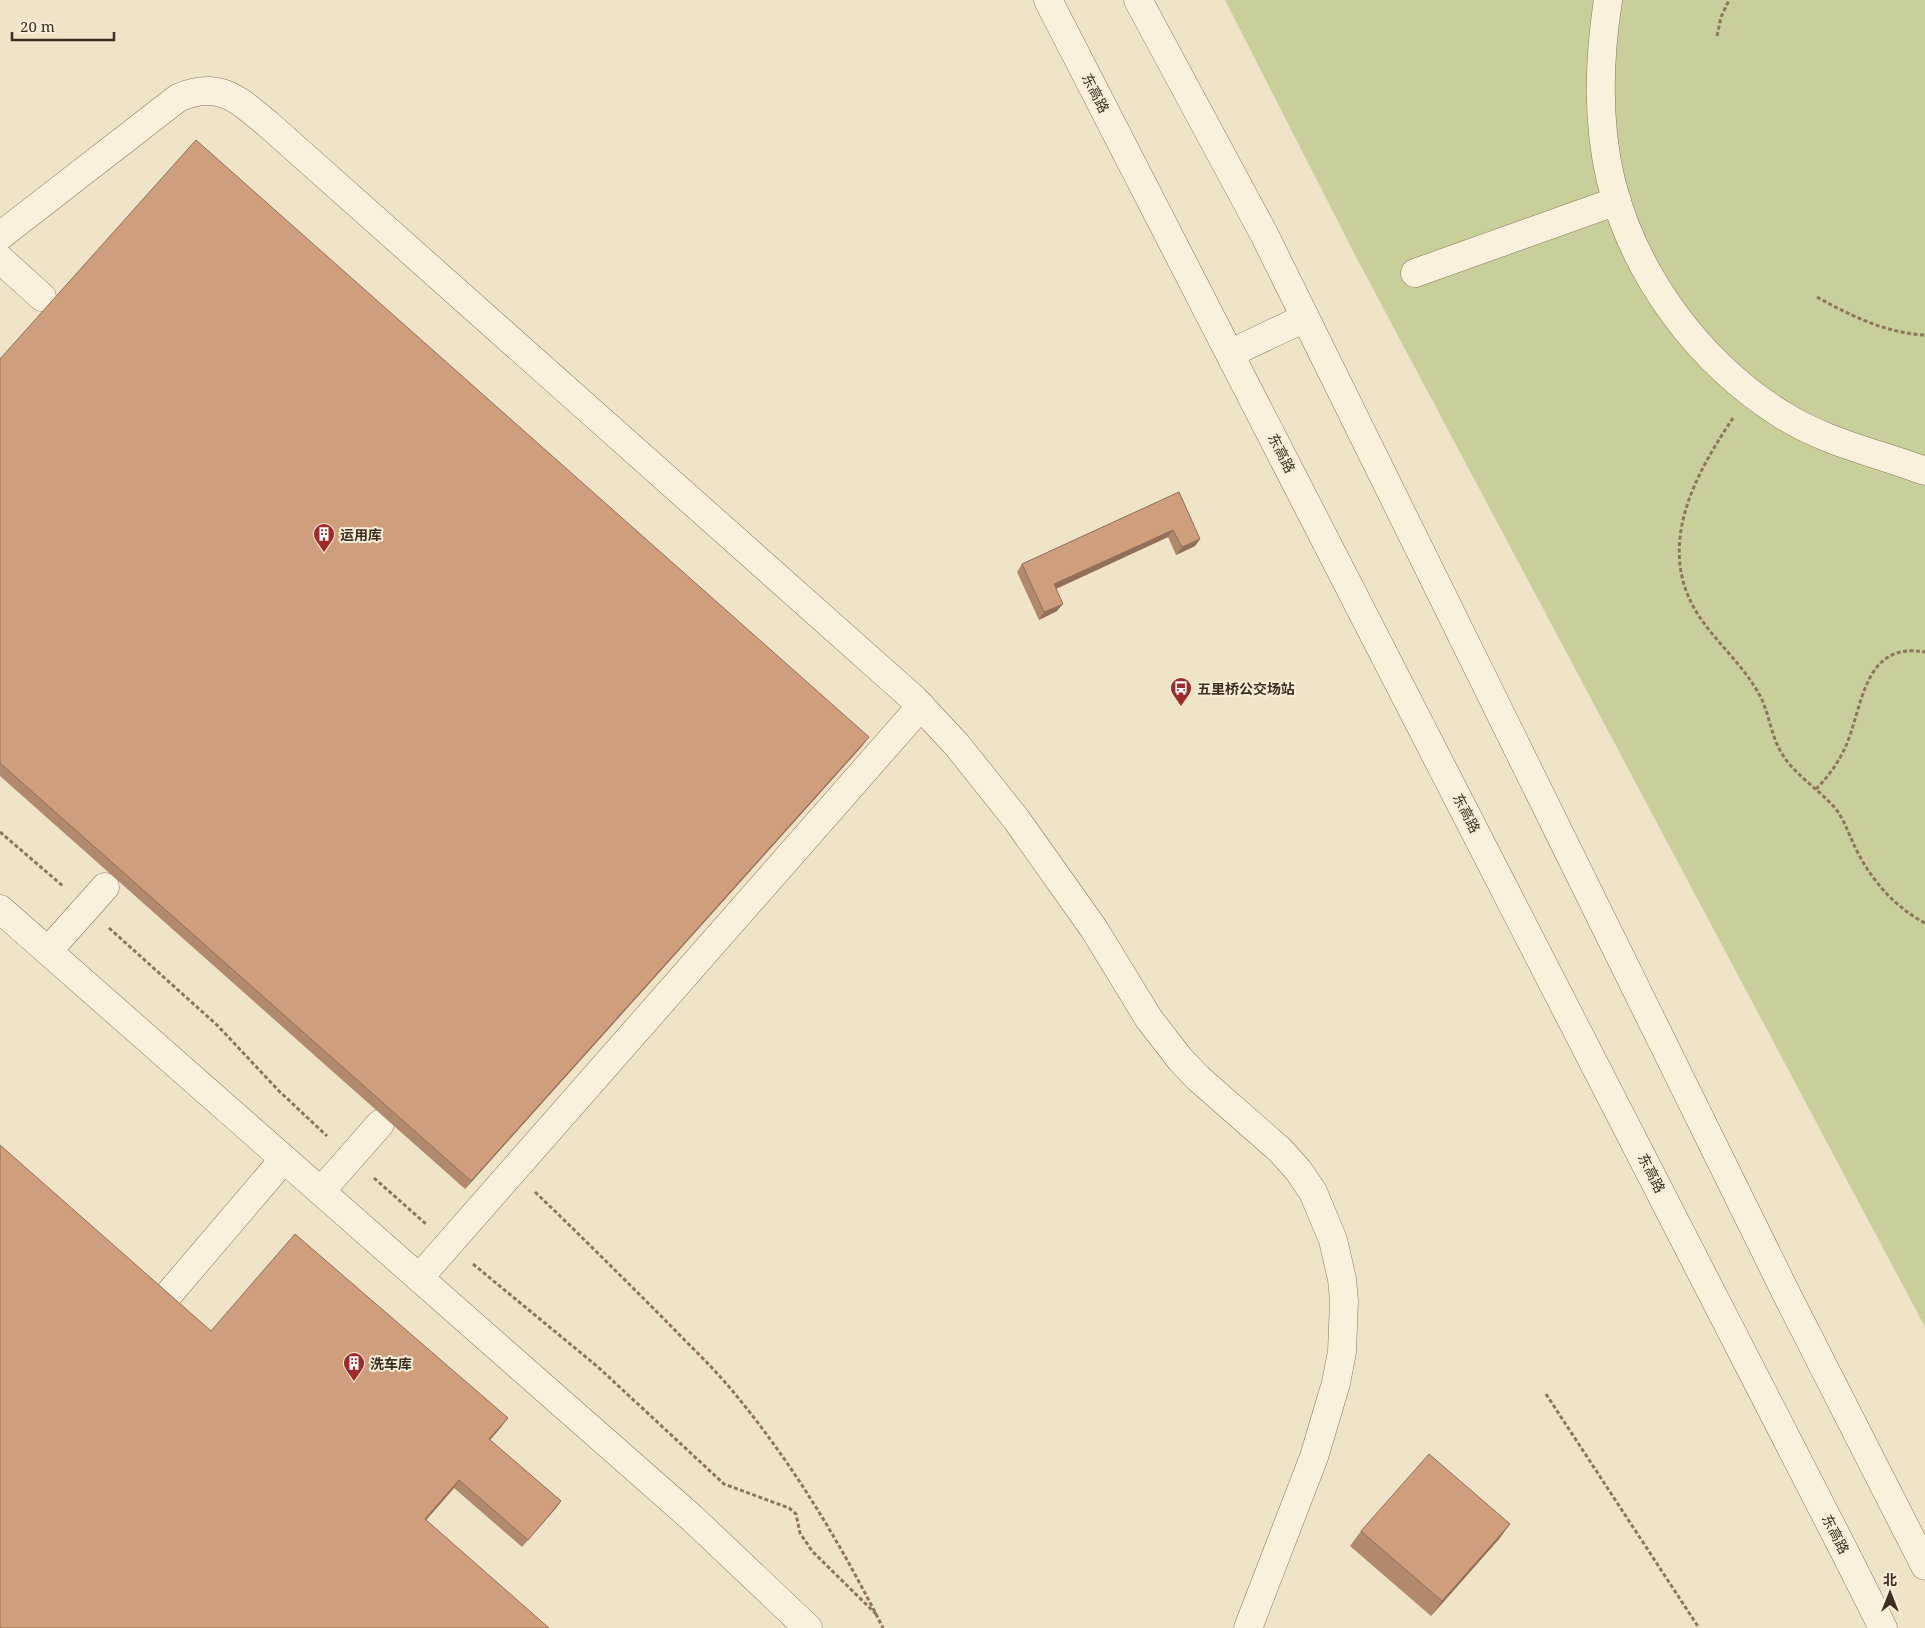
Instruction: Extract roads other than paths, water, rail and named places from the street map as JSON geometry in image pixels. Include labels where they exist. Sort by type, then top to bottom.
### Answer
[{"type":"street","name":"东高路","points":[[1048,0],[1760,1383],[1884,1628]]},
{"type":"street","points":[[1138,0],[1264,234],[1788,1295],[1925,1566]]},
{"type":"street","points":[[1608,0],[1602,61],[1602,97],[1604,137],[1611,180],[1623,221],[1641,260],[1663,298],[1689,333],[1718,365],[1750,393],[1784,416],[1820,435],[1925,471]]},
{"type":"street","points":[[0,236],[178,98],[198,90],[208,89],[241,102],[921,706],[978,770],[1016,819],[1094,929],[1136,999],[1169,1046],[1198,1078],[1280,1150],[1298,1170],[1316,1199],[1333,1240],[1342,1279],[1344,1301],[1342,1352],[1336,1383],[1314,1457],[1248,1628]]},
{"type":"street","points":[[1415,273],[1617,201]]},
{"type":"street","points":[[0,259],[42,297]]},
{"type":"street","points":[[1231,353],[1306,318]]},
{"type":"street","points":[[419,1278],[921,706]]},
{"type":"street","points":[[48,951],[105,887]]},
{"type":"street","points":[[0,910],[692,1518],[808,1628]]},
{"type":"street","points":[[321,1191],[380,1124]]},
{"type":"street","points":[[169,1294],[284,1159]]},
{"type":"place","name":"运用库","points":[[324,553]]},
{"type":"place","name":"五里桥公交场站","points":[[1181,707]]},
{"type":"place","name":"洗车库","points":[[354,1382]]}]
